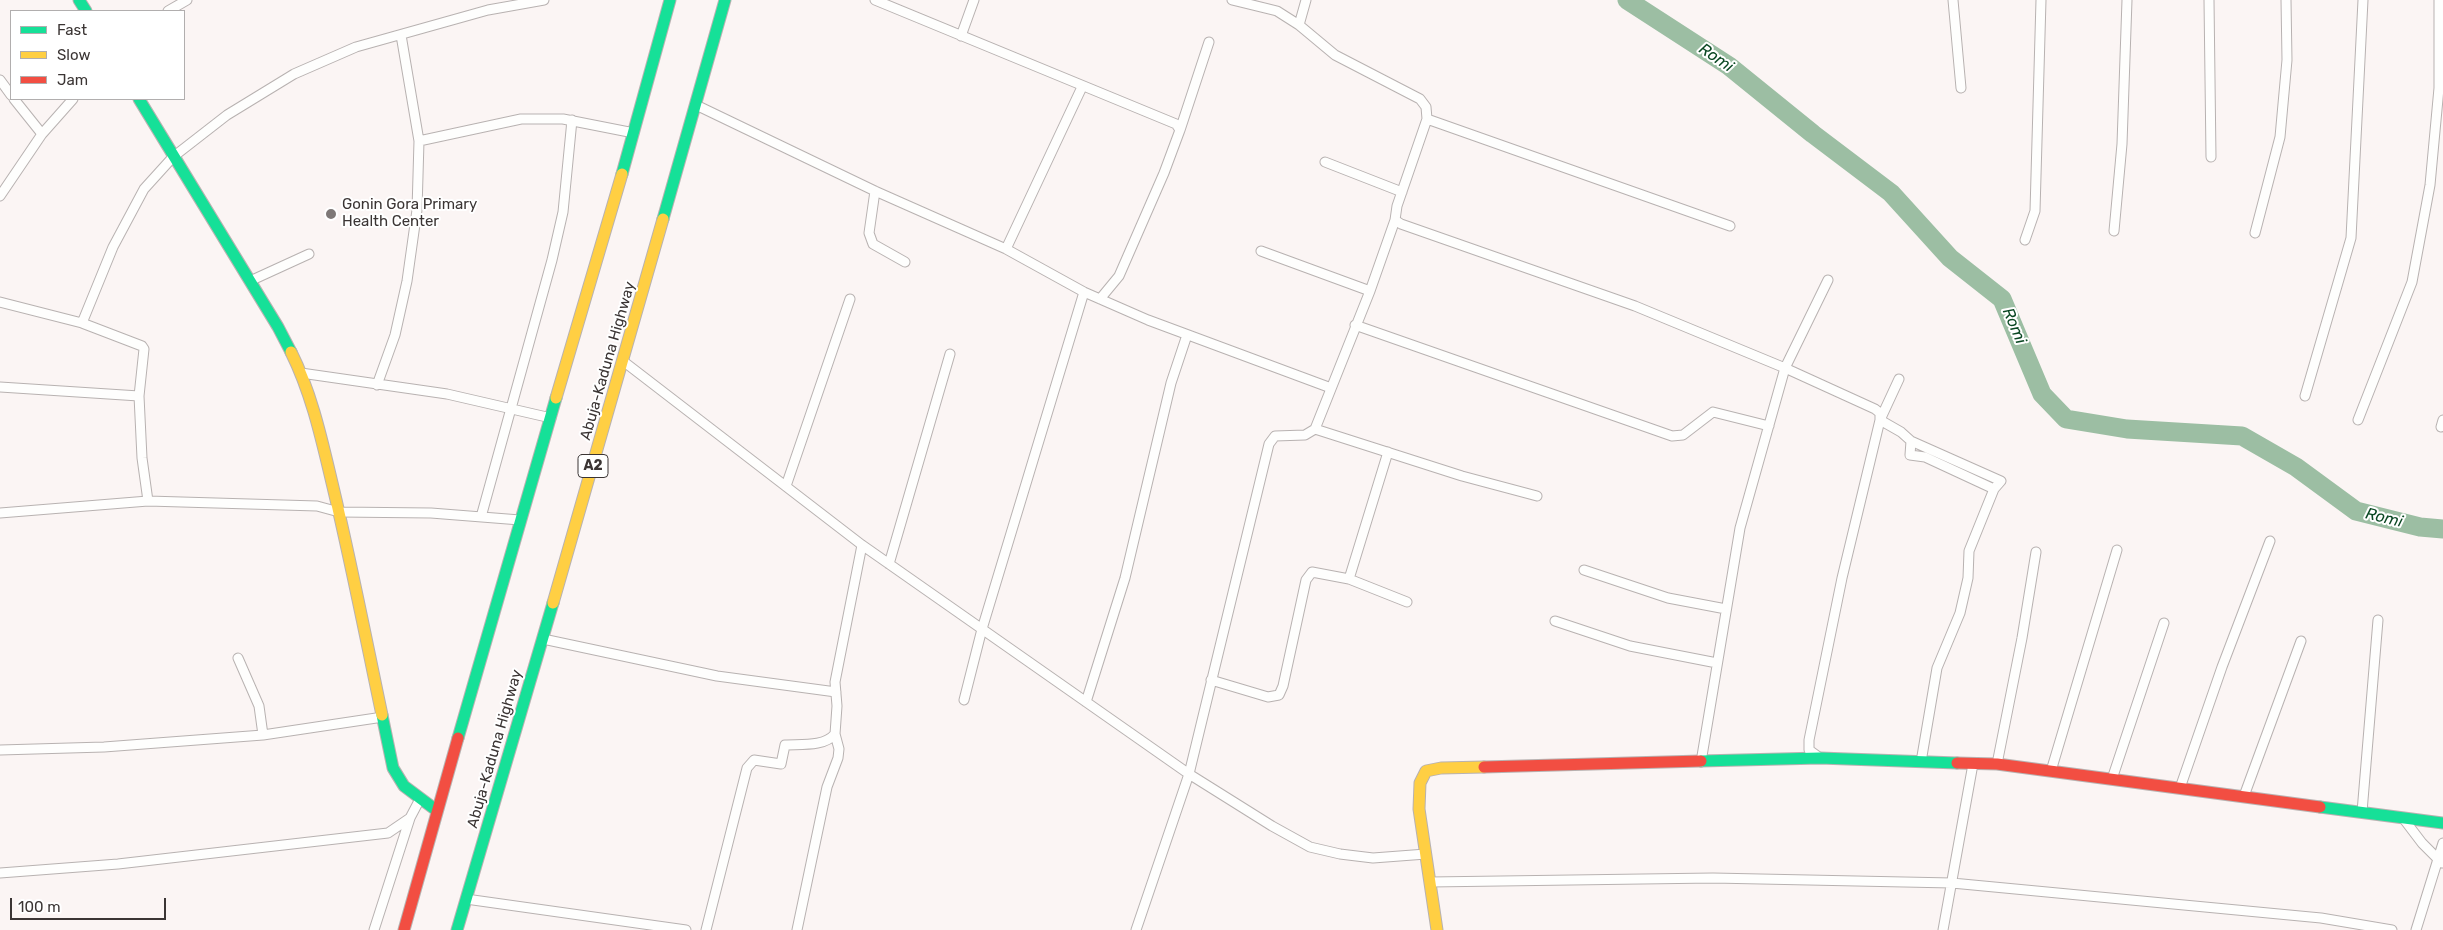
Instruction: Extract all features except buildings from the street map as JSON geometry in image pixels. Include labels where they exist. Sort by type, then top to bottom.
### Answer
[{"type":"main road","points":[[404,930],[436,810],[634,133],[670,0]]},
{"type":"main road","name":"Abuja-Kaduna Highway","points":[[457,930],[624,362],[725,0]]},
{"type":"main road","points":[[140,100],[278,327],[301,373],[319,429],[339,512],[393,768],[404,786],[436,810]]},
{"type":"main road","points":[[1437,930],[1419,809],[1420,783],[1426,771],[1441,768],[1820,758],[1997,764],[2443,823]]},
{"type":"street","points":[[170,10],[187,0]]},
{"type":"street","points":[[82,323],[113,247],[144,189],[173,157],[227,115],[294,74],[356,47],[488,10],[544,0]]},
{"type":"street","points":[[875,0],[1082,87],[1176,124],[1180,130]]},
{"type":"street","points":[[962,36],[974,0]]},
{"type":"street","points":[[1136,930],[1188,774],[1270,444],[1275,436],[1305,436],[1315,429],[1392,230],[1398,222],[1397,206],[1427,120],[1426,107],[1420,99],[1335,55],[1299,25],[1277,11],[1232,0]]},
{"type":"street","points":[[1299,25],[1306,0]]},
{"type":"street","points":[[1953,0],[1960,88]]},
{"type":"street","points":[[2025,240],[2035,211],[2041,0]]},
{"type":"street","points":[[2114,231],[2122,144],[2127,0]]},
{"type":"street","points":[[2209,0],[2211,157]]},
{"type":"street","points":[[2255,232],[2280,138],[2287,60],[2286,0]]},
{"type":"street","points":[[2305,396],[2350,238],[2363,0]]},
{"type":"street","points":[[2358,420],[2414,272],[2430,185],[2439,88],[2439,0]]},
{"type":"street","points":[[377,385],[395,334],[408,281],[417,210],[420,141],[401,35]]},
{"type":"street","points":[[1100,299],[1119,276],[1164,173],[1209,42]]},
{"type":"street","points":[[0,80],[10,94]]},
{"type":"street","points":[[1006,249],[1082,87]]},
{"type":"street","points":[[15,100],[42,134]]},
{"type":"street","points":[[0,196],[42,134],[72,100]]},
{"type":"street","points":[[696,105],[875,191],[1006,249],[1084,292],[1187,335],[1331,388]]},
{"type":"street","points":[[420,141],[521,120],[572,120],[634,133]]},
{"type":"street","points":[[481,517],[552,260],[563,212],[572,120]]},
{"type":"street","points":[[1427,120],[1730,226]]},
{"type":"street","points":[[1325,162],[1402,192]]},
{"type":"street","points":[[875,191],[869,233],[873,244],[906,262]]},
{"type":"street","points":[[1398,222],[1635,306],[1876,408],[1880,413],[1880,420]]},
{"type":"street","points":[[1261,251],[1370,291]]},
{"type":"street","points":[[250,281],[309,254]]},
{"type":"street","points":[[1701,762],[1740,528],[1785,368],[1828,280]]},
{"type":"street","points":[[964,700],[982,629],[1084,292]]},
{"type":"street","points":[[786,486],[850,299]]},
{"type":"street","points":[[0,302],[82,323],[142,346],[144,349],[139,396],[142,458],[148,501]]},
{"type":"street","points":[[1355,325],[1672,436],[1683,436],[1713,412],[1769,426]]},
{"type":"street","points":[[1086,702],[1124,578],[1171,383],[1187,335]]},
{"type":"street","points":[[889,564],[950,354]]},
{"type":"street","points":[[624,362],[862,545],[1188,774],[1272,826],[1310,847],[1340,854],[1373,858],[1426,854]]},
{"type":"street","points":[[301,373],[447,394],[551,418]]},
{"type":"street","points":[[1820,758],[1809,750],[1809,740],[1842,578],[1880,420],[1899,379]]},
{"type":"street","points":[[0,387],[139,396]]},
{"type":"street","points":[[1880,420],[1901,432],[1911,441],[2001,481],[1994,489],[1969,552],[1968,578],[1960,613],[1937,668],[1921,762]]},
{"type":"street","points":[[1315,429],[1537,496]]},
{"type":"street","points":[[1911,441],[1910,455],[1925,457],[1994,489]]},
{"type":"street","points":[[1349,579],[1388,452]]},
{"type":"street","points":[[0,513],[148,501],[317,506],[339,512],[431,513],[520,520]]},
{"type":"street","points":[[2180,788],[2222,667],[2270,541]]},
{"type":"street","points":[[797,930],[827,787],[838,758],[839,749],[835,734],[837,706],[835,682],[862,545]]},
{"type":"street","points":[[2051,771],[2117,550]]},
{"type":"street","points":[[1997,764],[2036,552]]},
{"type":"street","points":[[1584,570],[1668,598],[1726,609]]},
{"type":"street","points":[[1212,680],[1268,697],[1279,695],[1308,574],[1312,572],[1349,579],[1407,602]]},
{"type":"street","points":[[2362,812],[2378,620]]},
{"type":"street","points":[[1555,621],[1630,646],[1717,663]]},
{"type":"street","points":[[2112,779],[2164,623]]},
{"type":"street","points":[[543,639],[717,676],[836,692]]},
{"type":"street","points":[[2244,796],[2301,641]]},
{"type":"street","points":[[238,658],[259,706],[263,735]]},
{"type":"street","points":[[0,750],[104,747],[263,735],[383,717]]},
{"type":"street","points":[[706,930],[747,768],[754,760],[781,764],[785,745],[829,741],[835,734]]},
{"type":"street","points":[[1943,930],[1973,764]]},
{"type":"street","points":[[374,930],[410,818],[420,799]]},
{"type":"street","points":[[0,873],[118,864],[388,833],[410,818]]},
{"type":"street","points":[[2403,818],[2422,843],[2441,862]]},
{"type":"street","points":[[2416,930],[2441,862],[2443,843]]},
{"type":"street","points":[[1430,882],[1713,878],[1952,883],[2322,918],[2392,930]]},
{"type":"street","points":[[466,899],[686,930]]},
{"type":"waterway","name":"Romi","points":[[1627,0],[1729,66],[1813,134],[1891,193],[1950,258],[2002,299],[2042,394],[2066,419],[2127,429],[2242,436],[2296,467],[2356,511],[2420,527],[2443,529]]},
{"type":"traffic: fast","points":[[79,0],[85,10]]},
{"type":"traffic: fast","points":[[622,174],[670,0]]},
{"type":"traffic: fast","points":[[663,219],[725,0]]},
{"type":"traffic: fast","points":[[140,100],[278,327],[291,352]]},
{"type":"traffic: fast","points":[[458,738],[556,398]]},
{"type":"traffic: fast","points":[[457,930],[553,603]]},
{"type":"traffic: fast","points":[[382,715],[393,768],[404,786],[436,810]]},
{"type":"traffic: fast","points":[[1701,761],[1820,758],[1957,763]]},
{"type":"traffic: fast","points":[[2320,807],[2443,823]]},
{"type":"traffic: slow","points":[[556,398],[622,174]]},
{"type":"traffic: slow","points":[[553,603],[663,219]]},
{"type":"traffic: slow","points":[[291,352],[311,401],[325,452],[382,715]]},
{"type":"traffic: slow","points":[[1437,930],[1419,809],[1420,783],[1426,771],[1441,768],[1484,767]]},
{"type":"traffic: jam","points":[[404,930],[458,738]]},
{"type":"traffic: jam","points":[[1484,767],[1701,761]]},
{"type":"traffic: jam","points":[[1957,763],[1997,764],[2320,807]]},
{"type":"place","name":"Gonin Gora Primary Health Center","points":[[331,214]]}]
